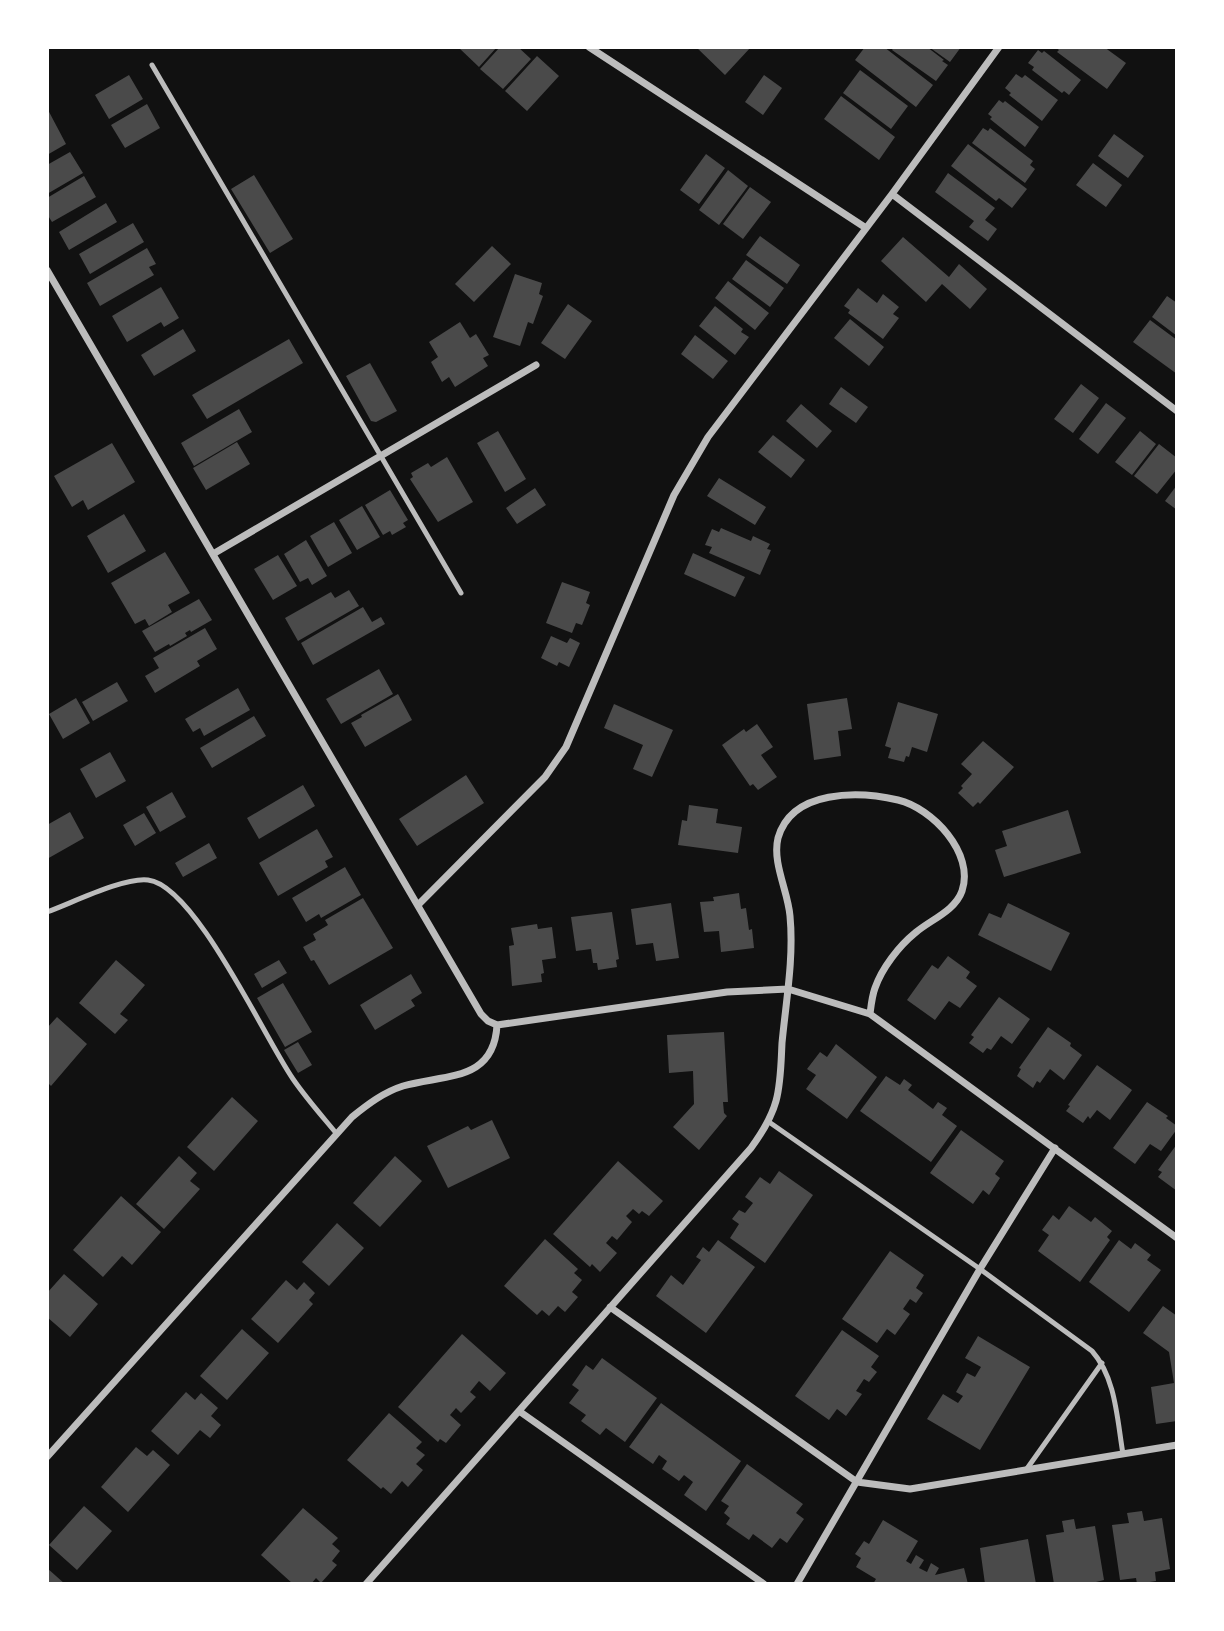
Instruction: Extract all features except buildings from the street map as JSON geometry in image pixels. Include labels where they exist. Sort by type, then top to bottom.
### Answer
[{"type":"street","points":[[589,47],[866,229]]},
{"type":"street","points":[[418,905],[545,777],[566,747],[674,495],[708,437],[866,229],[999,47]]},
{"type":"street","points":[[892,194],[1177,411]]},
{"type":"street","points":[[47,270],[481,1014],[497,1025],[727,992],[788,989],[870,1014],[1177,1238]]},
{"type":"street","points":[[213,554],[536,365]]},
{"type":"street","points":[[366,1584],[751,1148],[769,1122],[777,1098],[791,954],[790,915],[776,853],[779,837],[787,821],[802,808],[839,795],[860,794],[904,801],[928,814],[949,835],[963,862],[962,890],[953,905],[914,933],[900,949],[875,988],[870,1014]]},
{"type":"street","points":[[47,1457],[336,1133],[368,1104],[385,1094],[404,1086],[463,1074],[478,1067],[496,1043],[497,1025]]},
{"type":"street","points":[[797,1584],[980,1269],[1055,1148]]},
{"type":"street","points":[[610,1307],[857,1482],[910,1489],[1177,1446]]},
{"type":"street","points":[[519,1410],[764,1584]]},
{"type":"lane","points":[[152,65],[461,593]]},
{"type":"lane","points":[[47,912],[129,881],[149,880],[166,886],[184,903],[205,930],[293,1080],[336,1133]]},
{"type":"lane","points":[[769,1122],[980,1269],[1092,1351],[1109,1376],[1123,1454]]},
{"type":"lane","points":[[1026,1470],[1102,1363]]}]
